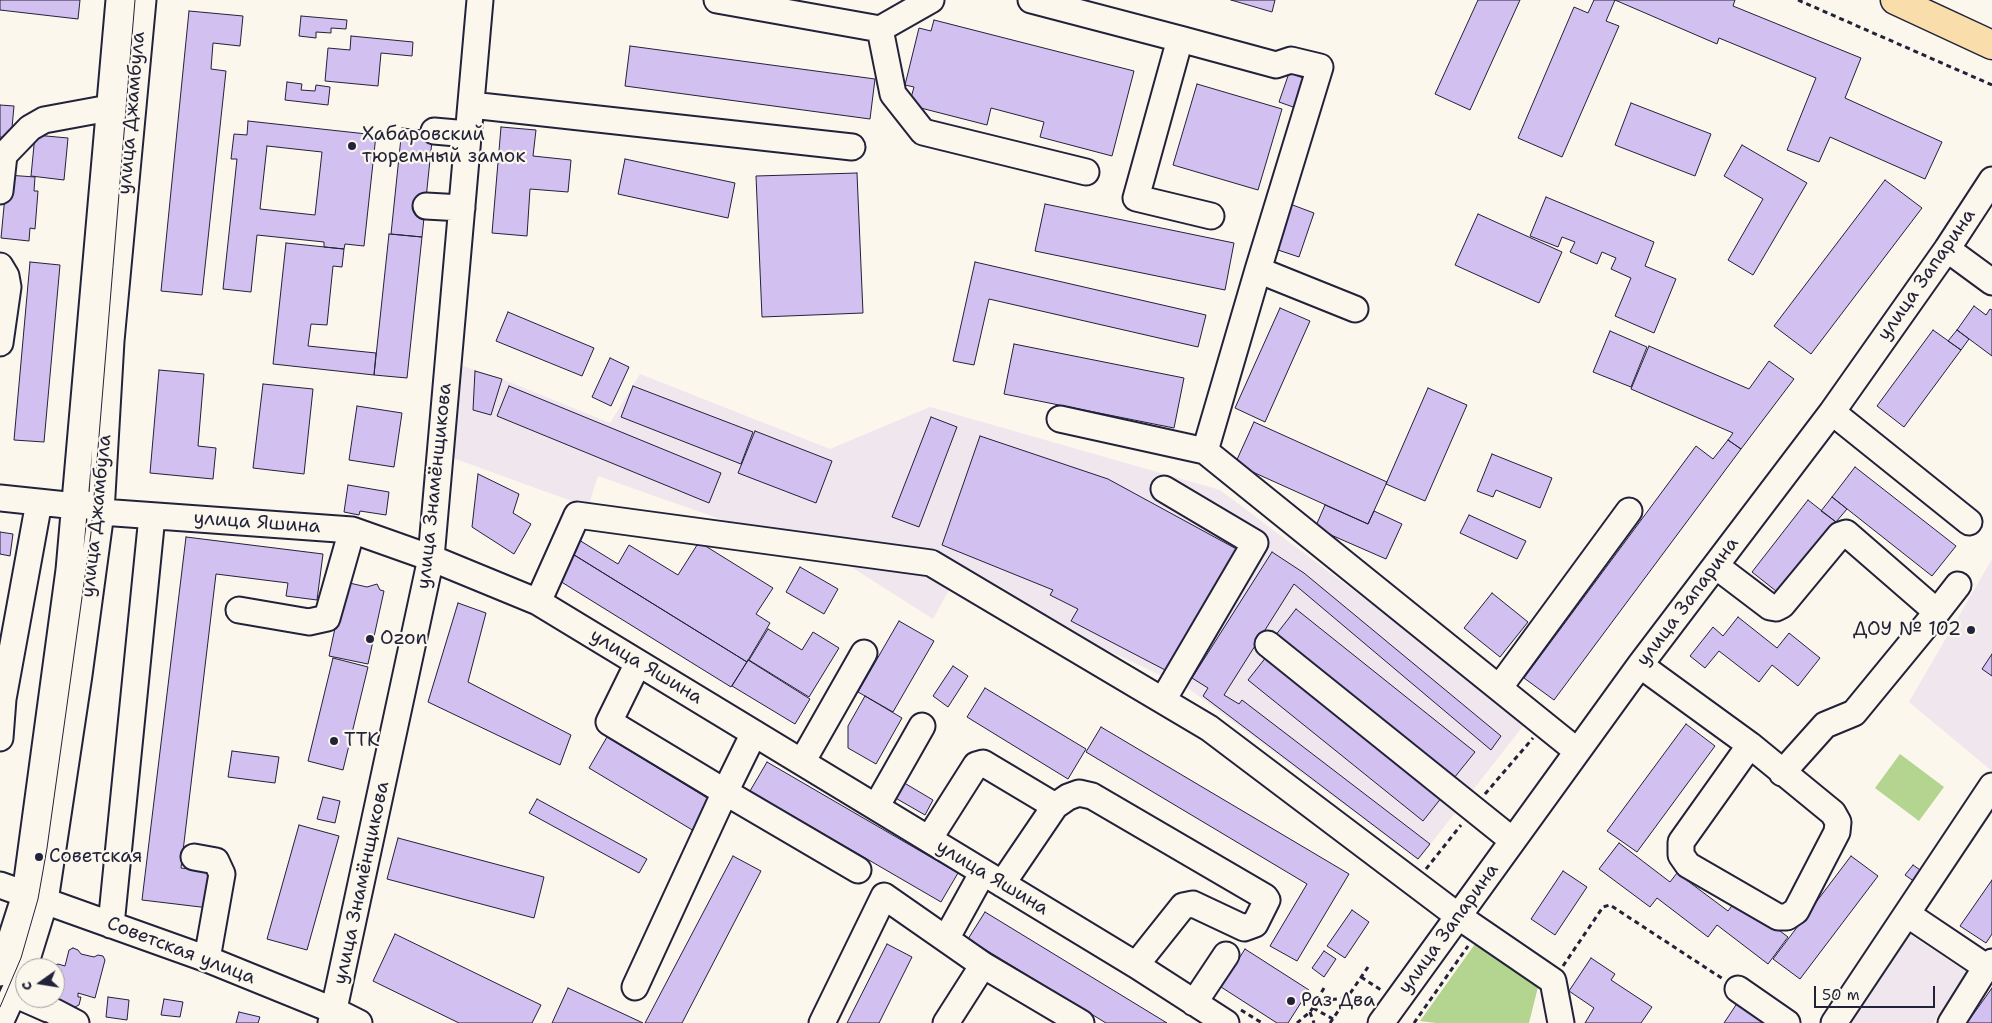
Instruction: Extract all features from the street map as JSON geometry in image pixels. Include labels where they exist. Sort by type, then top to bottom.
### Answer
[{"type":"main road","points":[[1895,0],[1992,45]]},
{"type":"street","name":"улица Джамбула","points":[[0,1022],[14,994],[30,953],[53,697],[76,506],[119,0]]},
{"type":"street","name":"улица Джамбула","points":[[0,973],[35,898],[78,684],[101,512],[112,331],[143,0]]},
{"type":"street","name":"улица Знамёнщикова","points":[[333,1017],[431,558],[480,0]]},
{"type":"street","points":[[717,0],[880,29],[931,0]]},
{"type":"street","points":[[1031,0],[1276,65],[1291,60],[1320,68],[1205,451]]},
{"type":"street","points":[[880,29],[893,94],[923,132],[1086,172]]},
{"type":"street","points":[[1180,39],[1136,198],[1211,216]]},
{"type":"street","points":[[471,105],[852,147]]},
{"type":"street","points":[[0,191],[2,155],[30,128],[44,120],[109,108]]},
{"type":"street","points":[[434,131],[468,134]]},
{"type":"street","name":"улица Запарина","points":[[1381,1023],[1640,665],[1832,412],[1947,249],[1992,180]]},
{"type":"street","points":[[426,206],[462,208]]},
{"type":"street","points":[[1947,249],[1992,282]]},
{"type":"street","points":[[0,266],[6,276],[8,287],[0,343]]},
{"type":"street","points":[[1258,270],[1356,309]]},
{"type":"street","points":[[1832,412],[1969,522]]},
{"type":"street","points":[[1060,419],[1205,451],[1577,751]]},
{"type":"street","points":[[1162,700],[1255,543],[1164,489]]},
{"type":"street","name":"улица Яшина","points":[[0,498],[76,506],[86,504],[101,512],[352,530],[431,558],[538,602],[1136,965],[1226,1023]]},
{"type":"street","points":[[0,738],[3,699],[39,502]]},
{"type":"street","points":[[1499,688],[1630,511]]},
{"type":"street","points":[[538,602],[577,514],[931,563],[1209,728],[1458,916],[1552,981],[1556,1020]]},
{"type":"street","points":[[111,925],[152,516]]},
{"type":"street","points":[[239,610],[309,622],[327,618],[352,530]]},
{"type":"street","points":[[1716,566],[1770,607],[1776,608],[1782,605],[1840,535],[1846,533],[1937,612]]},
{"type":"street","points":[[1782,773],[1825,725],[1854,713],[1958,585]]},
{"type":"street","points":[[1268,644],[1512,840]]},
{"type":"street","points":[[802,762],[864,653]]},
{"type":"street","points":[[638,663],[609,722],[858,870]]},
{"type":"street","points":[[1640,665],[1750,745],[1833,813],[1838,822],[1837,832],[1796,911],[1788,917],[1778,916],[1688,866],[1681,855],[1682,842],[1750,745]]},
{"type":"street","points":[[876,807],[922,726]]},
{"type":"street","points":[[635,987],[754,733]]},
{"type":"street","points":[[929,839],[979,763],[983,763],[1055,806]]},
{"type":"street","points":[[1834,1023],[1992,786]]},
{"type":"street","points":[[946,939],[993,878],[1055,806],[1068,797],[1079,794],[1092,796],[1265,896],[1267,900],[1255,924],[1244,928],[1194,904],[1183,906],[1136,965]]},
{"type":"street","points":[[194,858],[216,861],[222,874],[207,959]]},
{"type":"street","name":"Советская улица","points":[[0,886],[207,959],[333,1017],[359,1023]]},
{"type":"street","points":[[822,1023],[884,896],[984,965],[1080,1023]]},
{"type":"street","points":[[1907,914],[1989,964],[1951,1023]]},
{"type":"street","points":[[1194,1003],[1226,955]]},
{"type":"street","points":[[946,1023],[984,965]]},
{"type":"street","points":[[1738,989],[1787,1023]]},
{"type":"street","points":[[14,994],[60,1015]]},
{"type":"path","points":[[1798,0],[1992,85]]},
{"type":"path","points":[[1552,981],[1603,906],[1610,905],[1738,989]]},
{"type":"path","points":[[1414,1023],[1479,930]]},
{"type":"path","points":[[1330,1023],[1368,967]]},
{"type":"path","points":[[1297,1023],[1310,1012],[1324,988]]},
{"type":"path","points":[[1317,1001],[1347,998]]},
{"type":"path","points":[[1313,1008],[1333,1019]]},
{"type":"path","points":[[1310,1012],[1314,1023]]},
{"type":"shaded area","points":[[460,365],[502,379],[610,423],[640,374],[830,449],[930,407],[1220,490],[1527,721],[1418,860],[1188,688],[955,579],[933,619],[845,563],[598,476],[588,507],[453,458]]},
{"type":"shaded area","name":"ДОУ № 102","points":[[1992,559],[1992,771],[1909,702]]},
{"type":"shaded area","points":[[1902,929],[1967,972],[1933,1023],[1839,1023]]},
{"type":"green space","points":[[1900,754],[1944,787],[1919,821],[1875,788]]},
{"type":"green space","points":[[1480,937],[1540,979],[1529,1023],[1436,1023],[1420,1021]]},
{"type":"building","points":[[0,0],[80,0],[78,19],[0,10]]},
{"type":"building","points":[[1231,0],[1275,0],[1272,12]]},
{"type":"building","points":[[1478,0],[1520,0],[1470,110],[1435,94]]},
{"type":"building","points":[[1594,0],[1615,0],[1606,21],[1619,26],[1562,157],[1518,138],[1574,7],[1588,13]]},
{"type":"building","points":[[1615,0],[1735,0],[1733,6],[1861,58],[1845,98],[1942,142],[1925,179],[1830,137],[1819,162],[1787,150],[1816,78],[1719,38],[1717,44]]},
{"type":"building","points":[[189,11],[243,16],[240,46],[213,43],[211,69],[226,71],[202,295],[161,291]]},
{"type":"building","points":[[301,16],[347,20],[346,29],[331,28],[331,33],[316,32],[316,38],[299,36]]},
{"type":"building","points":[[934,20],[1134,71],[1112,156],[1040,137],[1044,122],[991,108],[987,125],[909,105],[914,87],[905,85],[919,28],[931,31]]},
{"type":"building","points":[[351,36],[413,42],[412,56],[381,53],[378,86],[325,81],[328,48],[350,50]]},
{"type":"building","points":[[630,46],[875,79],[870,119],[625,86]]},
{"type":"building","points":[[1289,73],[1306,79],[1296,108],[1279,102]]},
{"type":"building","points":[[287,82],[302,84],[301,90],[315,91],[316,85],[330,87],[328,105],[285,100]]},
{"type":"building","points":[[1197,84],[1282,109],[1258,190],[1173,165]]},
{"type":"building","points":[[1631,103],[1711,134],[1695,176],[1615,145]]},
{"type":"building","points":[[0,105],[14,106],[11,139],[0,137]]},
{"type":"building","points":[[248,121],[376,135],[364,246],[345,244],[344,249],[324,247],[324,242],[257,235],[251,292],[223,289],[237,159],[231,159],[234,134],[247,135]],"holes":[[[267,146],[322,152],[315,215],[260,209]]]},
{"type":"building","points":[[501,127],[536,130],[533,156],[571,160],[568,192],[530,189],[527,236],[492,233]]},
{"type":"building","points":[[402,128],[433,131],[422,237],[391,234]]},
{"type":"building","points":[[35,135],[68,138],[64,180],[31,176]]},
{"type":"building","points":[[1742,145],[1807,183],[1753,275],[1728,260],[1763,199],[1724,176]]},
{"type":"building","points":[[625,159],[735,183],[728,218],[618,194]]},
{"type":"building","points":[[857,173],[863,313],[762,317],[756,176]]},
{"type":"building","points":[[7,175],[35,177],[34,191],[38,191],[35,229],[30,228],[29,241],[1,238]]},
{"type":"building","points":[[1885,180],[1922,208],[1811,354],[1774,326]]},
{"type":"building","points":[[1546,197],[1654,242],[1645,266],[1676,279],[1654,333],[1615,316],[1631,278],[1611,269],[1616,258],[1602,252],[1597,264],[1570,252],[1575,242],[1562,237],[1558,247],[1530,236]]},
{"type":"building","points":[[1045,204],[1234,243],[1225,290],[1035,251]]},
{"type":"building","points":[[1290,204],[1314,213],[1299,257],[1275,249]]},
{"type":"building","points":[[1478,214],[1562,252],[1539,303],[1455,265]]},
{"type":"building","points":[[389,234],[422,237],[407,378],[374,375]]},
{"type":"building","points":[[286,243],[344,249],[342,267],[333,266],[327,325],[311,324],[308,346],[376,353],[374,375],[273,364]]},
{"type":"building","points":[[30,262],[60,265],[44,442],[14,440]]},
{"type":"building","points":[[975,262],[1206,315],[1198,347],[989,299],[974,365],[953,361]]},
{"type":"building","points":[[1974,306],[1986,315],[1990,309],[1992,310],[1992,356],[1957,330]]},
{"type":"building","points":[[1280,308],[1310,321],[1265,422],[1235,408]]},
{"type":"building","points":[[508,312],[594,348],[582,376],[496,341]]},
{"type":"building","points":[[1933,330],[1961,350],[1904,427],[1877,406]]},
{"type":"building","points":[[1957,330],[1969,339],[1961,350],[1948,341]]},
{"type":"building","points":[[1610,331],[1647,347],[1631,387],[1593,372]]},
{"type":"building","points":[[1014,344],[1184,378],[1174,428],[1004,394]]},
{"type":"building","points":[[1649,346],[1749,389],[1769,361],[1794,379],[1741,449],[1728,440],[1733,433],[1631,389]]},
{"type":"building","points":[[610,358],[629,367],[611,406],[592,397]]},
{"type":"building","points":[[159,370],[204,374],[198,446],[216,448],[213,479],[150,473]]},
{"type":"building","points":[[475,371],[502,379],[491,415],[473,410]]},
{"type":"building","points":[[263,384],[313,389],[304,474],[253,468]]},
{"type":"building","points":[[509,386],[721,473],[709,503],[497,416]]},
{"type":"building","points":[[633,386],[753,432],[741,464],[621,417]]},
{"type":"building","points":[[1428,388],[1467,405],[1425,501],[1386,484]]},
{"type":"building","points":[[357,406],[402,413],[394,467],[349,460]]},
{"type":"building","points":[[931,417],[957,427],[919,527],[892,517]]},
{"type":"building","points":[[1254,422],[1387,482],[1368,524],[1235,464]]},
{"type":"building","points":[[755,431],[832,461],[816,503],[738,473]]},
{"type":"building","points":[[980,436],[1108,479],[1242,552],[1167,671],[1071,621],[1078,609],[1050,595],[1053,590],[942,545]]},
{"type":"building","points":[[1728,440],[1741,449],[1554,700],[1524,678],[1696,446],[1713,459]]},
{"type":"building","points":[[1492,454],[1552,478],[1540,508],[1496,490],[1493,497],[1477,491]]},
{"type":"building","points":[[1855,467],[1956,546],[1932,576],[1832,497]]},
{"type":"building","points":[[478,474],[519,494],[513,513],[531,524],[514,554],[472,527]]},
{"type":"building","points":[[348,485],[389,492],[386,515],[360,511],[359,515],[344,512]]},
{"type":"building","points":[[1832,497],[1847,509],[1836,522],[1821,511]]},
{"type":"building","points":[[1808,500],[1836,522],[1781,595],[1752,572]]},
{"type":"building","points":[[1325,505],[1368,524],[1374,511],[1402,524],[1386,559],[1315,528]]},
{"type":"building","points":[[1469,515],[1526,541],[1517,559],[1460,533]]},
{"type":"building","points":[[0,532],[13,534],[10,556],[0,554]]},
{"type":"building","points":[[186,537],[323,554],[317,600],[286,596],[288,583],[216,574],[181,868],[213,872],[209,908],[142,900]]},
{"type":"building","points":[[579,540],[618,564],[629,545],[678,575],[699,542],[773,588],[756,614],[770,623],[747,662],[571,553]]},
{"type":"building","points":[[1272,552],[1304,573],[1501,736],[1491,750],[1294,584],[1224,695],[1239,704],[1242,700],[1430,844],[1418,859],[1203,696],[1208,688],[1192,678]]},
{"type":"building","points":[[571,553],[747,662],[731,687],[555,578]]},
{"type":"building","points":[[800,567],[838,589],[824,614],[786,592]]},
{"type":"building","points":[[345,582],[367,587],[377,584],[380,590],[384,591],[368,664],[329,656]]},
{"type":"building","points":[[1492,593],[1528,622],[1500,657],[1464,628]]},
{"type":"building","points":[[458,603],[486,613],[468,682],[571,735],[560,765],[428,702]]},
{"type":"building","points":[[1296,609],[1475,752],[1454,778],[1275,636]]},
{"type":"building","points":[[1738,617],[1777,648],[1789,633],[1820,658],[1798,686],[1772,665],[1759,682],[1719,651],[1705,668],[1690,656],[1713,627],[1723,636]]},
{"type":"building","points":[[899,621],[934,641],[893,712],[858,692]]},
{"type":"building","points":[[768,629],[802,650],[813,632],[839,648],[809,697],[749,660]]},
{"type":"building","points":[[1992,654],[1992,676],[1982,669]]},
{"type":"building","points":[[1267,656],[1442,797],[1423,821],[1248,680]]},
{"type":"building","points":[[333,658],[368,667],[343,770],[308,761]]},
{"type":"building","points":[[748,660],[810,699],[795,724],[732,686]]},
{"type":"building","points":[[953,666],[968,676],[948,707],[933,696]]},
{"type":"building","points":[[985,688],[1086,749],[1068,779],[967,717]]},
{"type":"building","points":[[865,696],[902,718],[876,764],[848,748],[848,726]]},
{"type":"building","points":[[1686,724],[1715,746],[1637,852],[1607,831]]},
{"type":"building","points":[[1101,727],[1349,874],[1297,961],[1270,946],[1307,884],[1086,752]]},
{"type":"building","points":[[607,737],[717,804],[699,834],[589,768]]},
{"type":"building","points":[[232,751],[279,757],[275,783],[228,777]]},
{"type":"building","points":[[767,762],[958,873],[941,902],[750,791]]},
{"type":"building","points":[[901,781],[933,800],[925,815],[892,796]]},
{"type":"building","points":[[323,797],[340,801],[335,823],[317,819]]},
{"type":"building","points":[[537,799],[647,859],[639,873],[529,813]]},
{"type":"building","points":[[299,825],[339,836],[307,950],[267,939]]},
{"type":"building","points":[[398,838],[544,877],[534,918],[387,879]]},
{"type":"building","points":[[1619,843],[1670,882],[1677,873],[1728,911],[1737,899],[1788,937],[1768,964],[1717,925],[1708,937],[1657,898],[1650,907],[1599,869]]},
{"type":"building","points":[[733,856],[761,871],[682,1023],[645,1023]]},
{"type":"building","points":[[1851,856],[1878,876],[1800,979],[1773,959]]},
{"type":"building","points":[[1913,865],[1923,872],[1915,882],[1905,875]]},
{"type":"building","points":[[1563,871],[1587,887],[1555,935],[1531,919]]},
{"type":"building","points":[[1992,880],[1992,934],[1986,943],[1960,926]]},
{"type":"building","points":[[1352,910],[1369,922],[1345,958],[1327,946]]},
{"type":"building","points":[[985,912],[1167,1023],[1106,1023],[968,939]]},
{"type":"building","points":[[395,934],[541,1005],[532,1023],[459,1023],[373,981]]},
{"type":"building","points":[[887,944],[912,957],[879,1023],[847,1023]]},
{"type":"building","points":[[73,948],[81,954],[94,957],[98,955],[103,956],[105,960],[95,998],[78,993],[78,997],[81,997],[79,1005],[75,1007],[65,1005],[65,966],[69,950]]},
{"type":"building","points":[[1245,949],[1309,990],[1288,1023],[1277,1023],[1221,987]]},
{"type":"building","points":[[1324,951],[1336,959],[1324,977],[1312,968]]},
{"type":"building","points":[[1591,958],[1615,974],[1611,980],[1652,1007],[1641,1023],[1585,1023],[1594,1008],[1569,991]]},
{"type":"building","points":[[568,988],[643,1023],[552,1023]]},
{"type":"building","points":[[1992,988],[1992,1023],[1967,1023]]},
{"type":"building","points":[[108,997],[129,1000],[127,1020],[106,1017]]},
{"type":"building","points":[[164,999],[183,1002],[180,1017],[161,1015]]},
{"type":"building","points":[[1740,999],[1768,1023],[1724,1023]]},
{"type":"building","points":[[239,1012],[260,1017],[258,1023],[236,1023]]},
{"type":"tram line","points":[[0,1007],[21,958],[38,899],[47,848],[91,533],[135,0]]},
{"type":"place","name":"Хабаровский тюремный замок","points":[[352,146]]},
{"type":"place","name":"ДОУ № 102","points":[[1971,630]]},
{"type":"place","name":"Ozon","points":[[370,639]]},
{"type":"place","name":"ТТК","points":[[334,741]]},
{"type":"place","name":"Советская","points":[[39,857]]},
{"type":"place","name":"Раз Два","points":[[1291,1001]]}]
